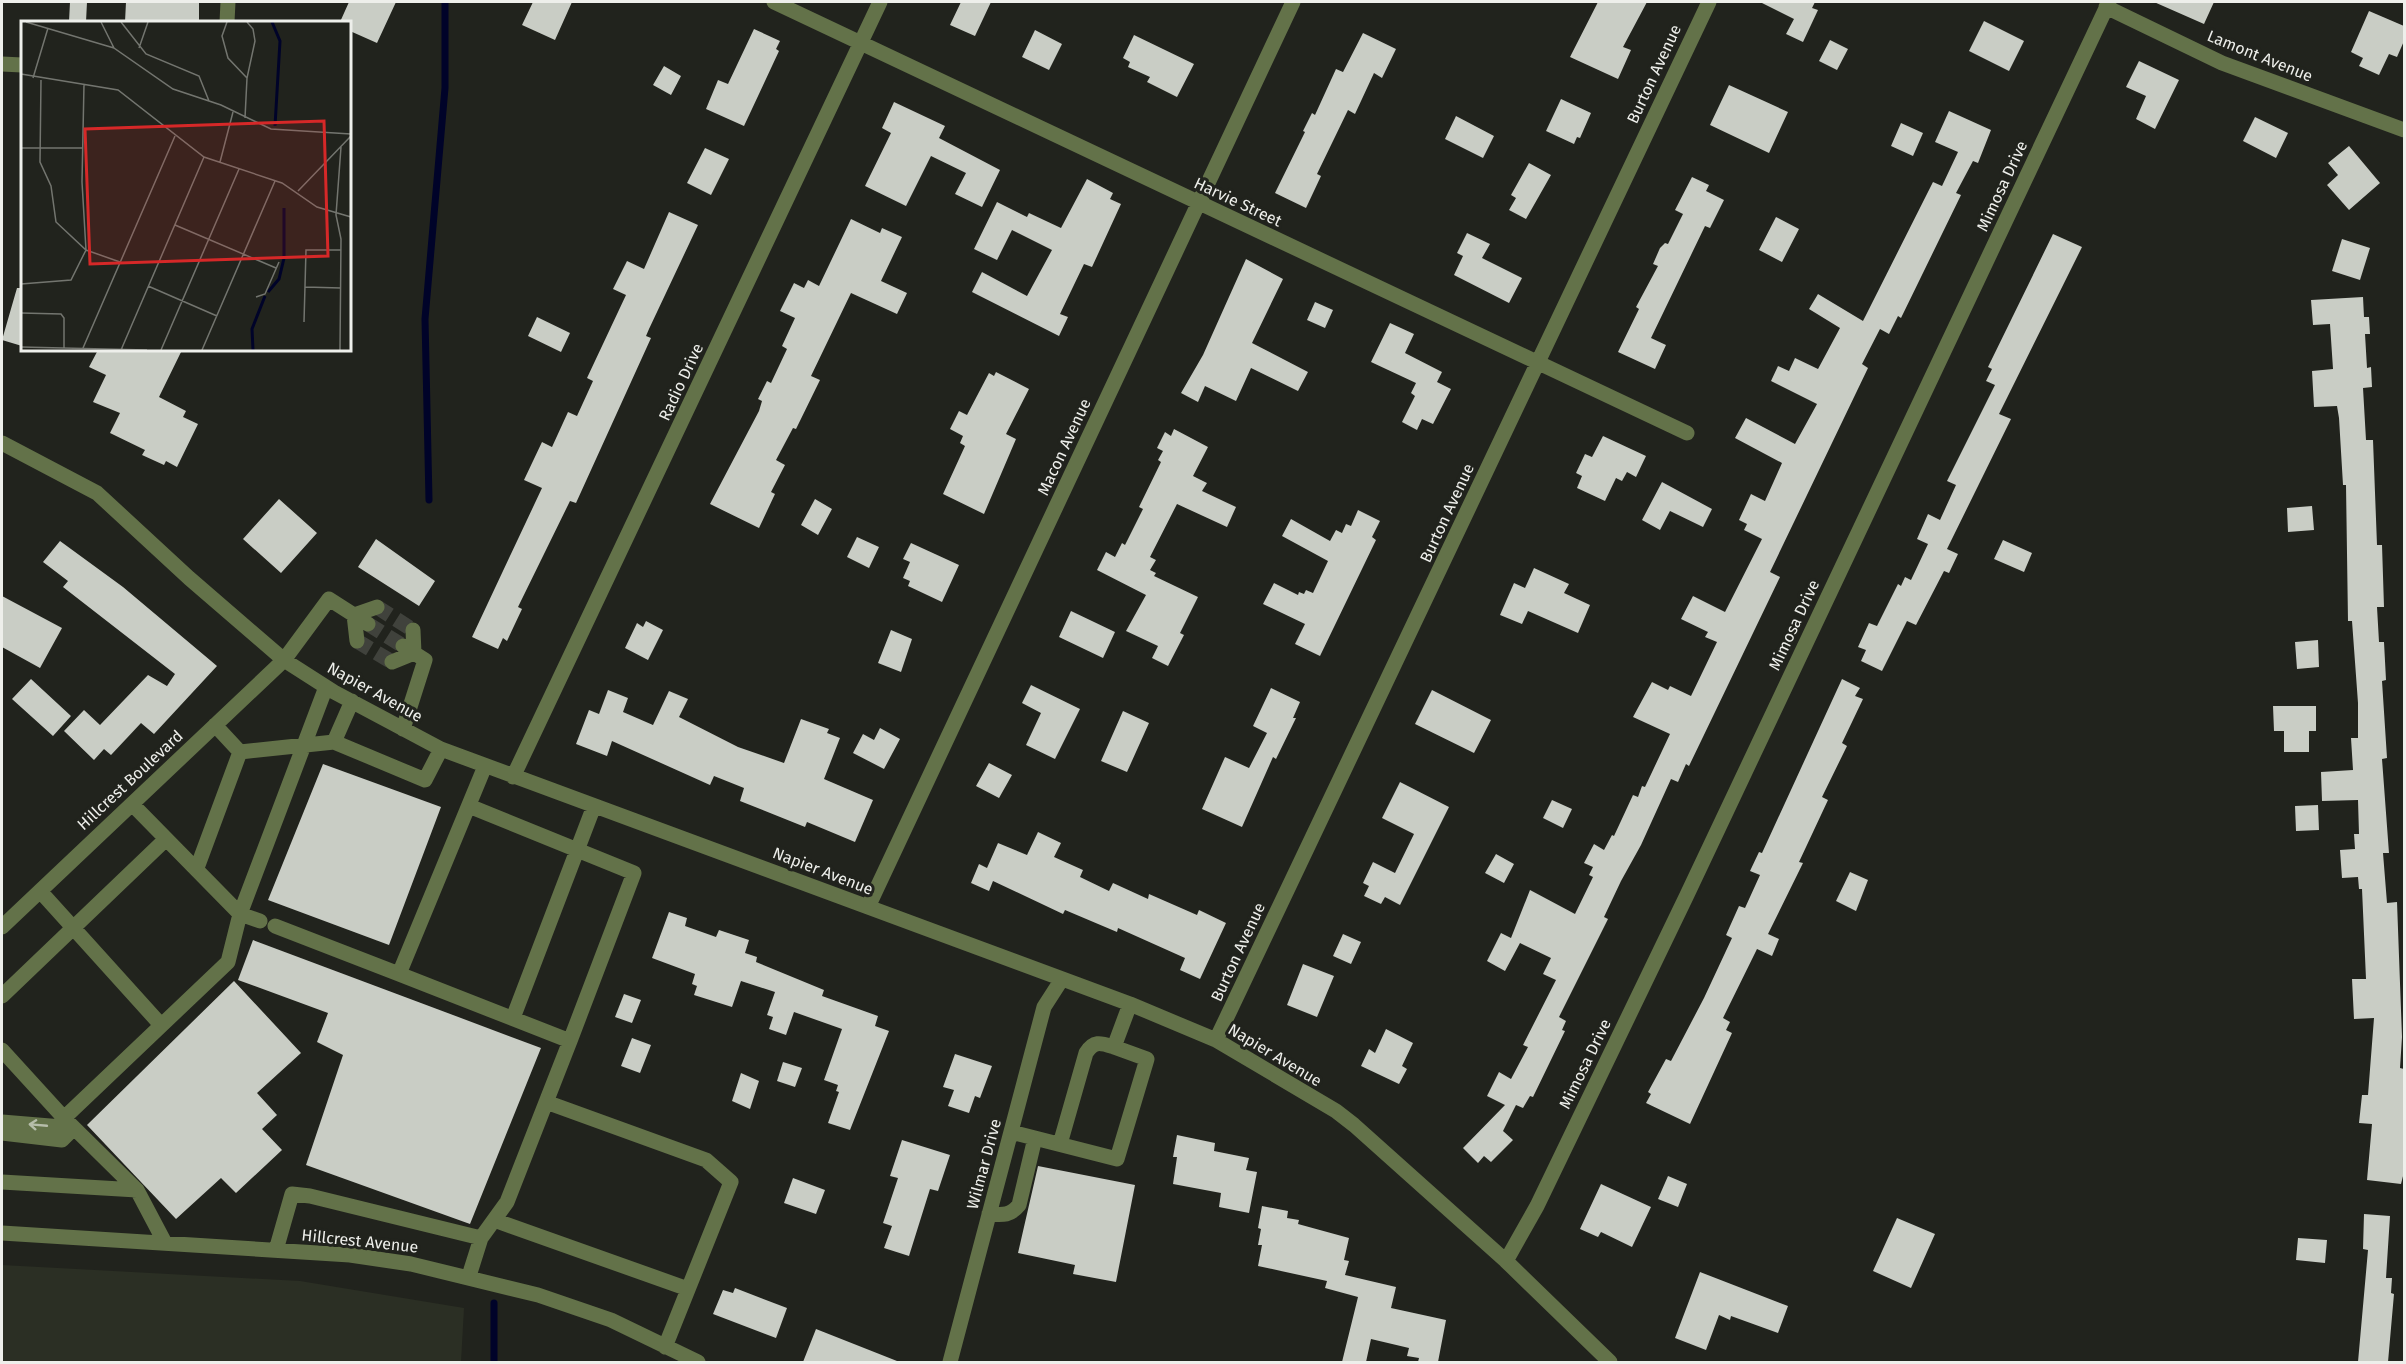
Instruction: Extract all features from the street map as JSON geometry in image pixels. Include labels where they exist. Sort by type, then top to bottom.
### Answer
[{"type":"street","points":[[227,21],[228,2]]},
{"type":"street","name":"Harvie Street","points":[[774,2],[862,41],[1198,204],[1687,433]]},
{"type":"street","name":"Radio Drive","points":[[513,777],[880,2]]},
{"type":"street","name":"Macon Avenue","points":[[868,907],[1293,2]]},
{"type":"street","name":"Burton Avenue","points":[[1216,1040],[1709,2]]},
{"type":"street","name":"Lamont Avenue","points":[[2108,4],[2222,63],[2404,130]]},
{"type":"street","name":"Mimosa Drive","points":[[1506,1261],[1537,1206],[1686,897],[2108,4]]},
{"type":"street","points":[[2,64],[21,66]]},
{"type":"street","name":"Napier Avenue","points":[[2,443],[97,493],[189,578],[284,660],[326,687],[441,748],[513,777],[1130,1004],[1216,1040],[1336,1111],[1506,1261],[1610,1362]]},
{"type":"street","name":"Hillcrest Boulevard","points":[[2,927],[284,660],[329,599],[354,615]]},
{"type":"street","points":[[354,615],[377,607]]},
{"type":"street","points":[[354,615],[368,624]]},
{"type":"street","points":[[354,615],[357,641]]},
{"type":"street","points":[[392,662],[409,649],[413,630]]},
{"type":"street","points":[[403,729],[425,660],[409,649]]},
{"type":"street","points":[[2,1133],[62,1140],[69,1123],[161,1025],[228,962],[240,914],[326,687]]},
{"type":"street","points":[[334,742],[352,701]]},
{"type":"street","points":[[215,725],[240,752]]},
{"type":"street","points":[[240,752],[334,742],[425,780],[441,748]]},
{"type":"street","points":[[197,868],[240,752]]},
{"type":"street","points":[[399,974],[485,766]]},
{"type":"street","points":[[132,804],[240,914],[260,921]]},
{"type":"street","points":[[469,806],[634,873],[507,1202],[481,1238],[469,1276]]},
{"type":"street","points":[[513,1018],[594,806]]},
{"type":"street","points":[[2,996],[166,839]]},
{"type":"street","points":[[40,891],[161,1025]]},
{"type":"street","points":[[275,926],[570,1041]]},
{"type":"street","name":"Wilmar Drive","points":[[950,1362],[1044,1007],[1062,979]]},
{"type":"street","points":[[1114,1047],[1130,1004]]},
{"type":"street","points":[[1011,1132],[1117,1159],[1147,1059],[1114,1047],[1098,1043],[1091,1045],[1086,1053],[1060,1144]]},
{"type":"street","points":[[2,1050],[69,1123],[136,1190],[165,1243]]},
{"type":"street","points":[[546,1102],[706,1160],[731,1182],[665,1347]]},
{"type":"street","points":[[2,1122],[69,1123]]},
{"type":"street","points":[[989,1214],[1004,1215],[1013,1212],[1019,1204],[1035,1138]]},
{"type":"street","points":[[2,1182],[136,1190]]},
{"type":"street","points":[[276,1250],[292,1194],[481,1238]]},
{"type":"street","points":[[494,1220],[688,1289]]},
{"type":"street","name":"Hillcrest Avenue","points":[[2,1233],[276,1250],[411,1263],[538,1295],[611,1320],[698,1362]]},
{"type":"shaded area","points":[[2,1265],[300,1281],[464,1308],[461,1362],[2,1362]]},
{"type":"building","points":[[70,2],[87,2],[86,21],[69,21]]},
{"type":"building","points":[[126,2],[199,2],[199,21],[125,21]]},
{"type":"building","points":[[349,2],[396,2],[377,43],[351,31],[351,21],[340,21]]},
{"type":"building","points":[[533,2],[572,2],[555,40],[522,25]]},
{"type":"building","points":[[961,2],[991,2],[975,36],[950,25]]},
{"type":"building","points":[[1598,2],[1647,2],[1623,47],[1631,50],[1618,79],[1570,57]]},
{"type":"building","points":[[1760,2],[1815,2],[1812,8],[1818,10],[1803,42],[1786,34],[1794,19]]},
{"type":"building","points":[[2154,2],[2214,2],[2204,24]]},
{"type":"building","points":[[2369,11],[2404,26],[2404,41],[2397,57],[2389,54],[2379,75],[2359,66],[2363,58],[2351,52]]},
{"type":"building","points":[[1984,21],[2024,41],[2009,71],[1969,51]]},
{"type":"building","points":[[754,29],[780,41],[776,49],[779,51],[744,126],[706,109],[718,80],[728,84]]},
{"type":"building","points":[[1035,30],[1062,44],[1049,70],[1022,57]]},
{"type":"building","points":[[1363,33],[1396,49],[1382,78],[1374,73],[1355,114],[1348,110],[1317,174],[1321,176],[1306,208],[1275,193],[1305,132],[1303,131],[1312,113],[1315,115],[1336,69],[1343,72]]},
{"type":"building","points":[[1134,35],[1194,64],[1177,97],[1147,82],[1150,77],[1128,67],[1130,62],[1123,58]]},
{"type":"building","points":[[1830,40],[1848,49],[1837,70],[1819,61]]},
{"type":"building","points":[[2139,61],[2179,80],[2155,129],[2136,119],[2146,96],[2126,87]]},
{"type":"building","points":[[664,66],[681,76],[671,95],[653,85]]},
{"type":"building","points":[[1729,85],[1788,112],[1769,153],[1710,125]]},
{"type":"building","points":[[1561,99],[1591,113],[1580,138],[1577,137],[1574,144],[1546,131]]},
{"type":"building","points":[[894,102],[945,126],[939,138],[1000,170],[982,207],[955,194],[966,173],[931,156],[906,206],[865,186],[891,133],[882,128]]},
{"type":"building","points":[[1949,111],[1991,130],[1978,163],[1973,161],[1956,193],[1961,195],[1901,318],[1898,316],[1889,334],[1880,329],[1862,364],[1868,368],[1770,572],[1780,577],[1689,766],[1686,764],[1678,782],[1671,779],[1641,845],[1621,881],[1604,917],[1608,919],[1559,1017],[1566,1021],[1562,1030],[1565,1031],[1533,1097],[1530,1096],[1523,1108],[1516,1105],[1503,1131],[1513,1140],[1491,1162],[1484,1156],[1478,1163],[1463,1148],[1505,1105],[1487,1096],[1499,1072],[1511,1079],[1528,1047],[1523,1045],[1556,980],[1543,974],[1551,958],[1520,943],[1505,971],[1487,961],[1501,933],[1511,938],[1530,890],[1575,914],[1593,877],[1589,875],[1593,867],[1584,863],[1594,844],[1604,850],[1612,835],[1614,836],[1633,795],[1638,797],[1642,786],[1645,787],[1670,734],[1633,717],[1652,682],[1668,690],[1670,686],[1691,696],[1717,642],[1705,637],[1708,632],[1681,619],[1693,596],[1725,612],[1762,539],[1744,530],[1747,524],[1739,520],[1751,494],[1765,501],[1782,463],[1735,438],[1746,418],[1795,444],[1817,404],[1771,381],[1778,366],[1789,371],[1795,358],[1818,369],[1840,328],[1809,309],[1818,294],[1863,321],[1933,182],[1942,186],[1958,152],[1935,142]]},
{"type":"building","points":[[1456,116],[1494,136],[1483,158],[1445,139]]},
{"type":"building","points":[[2255,117],[2288,133],[2276,158],[2243,141]]},
{"type":"building","points":[[1901,123],[1923,133],[1913,156],[1891,146]]},
{"type":"building","points":[[2349,146],[2380,183],[2349,210],[2327,185],[2338,175],[2328,163]]},
{"type":"building","points":[[705,148],[729,159],[711,195],[687,183]]},
{"type":"building","points":[[1529,163],[1551,175],[1526,219],[1509,210],[1516,198],[1511,195]]},
{"type":"building","points":[[1692,177],[1709,185],[1706,191],[1724,200],[1710,228],[1705,226],[1651,338],[1666,345],[1655,369],[1618,352],[1639,309],[1636,307],[1658,266],[1653,264],[1660,248],[1665,243],[1668,244],[1683,214],[1675,210]]},
{"type":"building","points":[[1087,179],[1113,193],[1110,199],[1121,204],[1092,267],[1084,264],[1060,314],[1068,317],[1059,336],[972,292],[982,272],[1027,296],[1052,250],[1012,230],[997,260],[974,249],[997,202],[1027,217],[1029,213],[1061,228]]},
{"type":"building","points":[[669,212],[698,225],[649,329],[646,336],[651,338],[576,503],[570,501],[518,607],[522,609],[507,641],[503,638],[498,649],[472,637],[542,488],[524,480],[542,442],[552,447],[568,412],[577,416],[593,381],[587,378],[626,295],[613,289],[627,261],[644,269]]},
{"type":"building","points":[[1776,217],[1799,229],[1782,262],[1759,250]]},
{"type":"building","points":[[851,219],[880,233],[882,228],[902,237],[881,281],[907,293],[897,314],[851,293],[811,376],[820,380],[796,429],[793,428],[776,460],[785,465],[771,492],[775,494],[759,528],[710,504],[759,411],[762,401],[758,399],[767,381],[771,383],[787,349],[782,346],[795,318],[780,311],[794,283],[804,288],[808,280],[819,286]]},
{"type":"building","points":[[1467,233],[1490,244],[1482,258],[1522,278],[1509,303],[1454,275],[1463,256],[1457,253]]},
{"type":"building","points":[[2053,234],[2082,247],[1999,414],[2011,419],[1947,549],[1958,554],[1949,573],[1944,571],[1916,625],[1907,621],[1882,671],[1861,661],[1866,650],[1858,647],[1869,623],[1877,626],[1898,584],[1901,586],[1905,577],[1911,580],[1928,544],[1917,539],[1928,514],[1940,520],[1956,485],[1947,481],[1995,385],[1986,381],[1992,369],[1988,367]]},
{"type":"building","points":[[2342,239],[2370,248],[2360,280],[2332,271]]},
{"type":"building","points":[[1246,259],[1283,279],[1252,343],[1308,372],[1298,391],[1251,368],[1236,401],[1205,386],[1198,402],[1181,393],[1203,355]]},
{"type":"building","points":[[17,288],[21,288],[21,346],[2,340]]},
{"type":"building","points":[[2363,297],[2364,317],[2369,317],[2370,334],[2365,334],[2367,368],[2371,367],[2372,387],[2363,388],[2366,440],[2373,440],[2377,545],[2382,545],[2384,607],[2377,607],[2379,642],[2384,642],[2386,680],[2382,681],[2387,758],[2382,759],[2389,853],[2383,853],[2387,903],[2397,902],[2402,1037],[2400,1068],[2404,1069],[2404,1172],[2401,1184],[2367,1180],[2372,1124],[2359,1123],[2362,1095],[2368,1095],[2374,1018],[2354,1019],[2352,979],[2366,979],[2362,889],[2359,889],[2358,877],[2342,878],[2340,850],[2355,849],[2354,834],[2359,834],[2358,800],[2322,801],[2321,772],[2353,770],[2351,738],[2358,738],[2358,703],[2352,621],[2348,621],[2346,485],[2343,485],[2339,418],[2337,406],[2314,407],[2312,371],[2333,369],[2330,324],[2313,325],[2311,300]]},
{"type":"building","points":[[1315,302],[1333,310],[1325,328],[1307,320]]},
{"type":"building","points":[[537,317],[570,333],[561,352],[528,336]]},
{"type":"building","points":[[1390,323],[1414,334],[1405,353],[1442,372],[1437,382],[1451,389],[1433,424],[1422,419],[1417,430],[1402,422],[1415,396],[1411,393],[1416,383],[1371,362]]},
{"type":"building","points":[[97,351],[182,351],[159,397],[186,411],[183,417],[198,424],[177,467],[166,461],[164,465],[142,455],[145,450],[110,433],[120,413],[93,402],[106,375],[89,367]]},
{"type":"building","points":[[996,372],[1029,389],[1006,434],[1016,439],[984,514],[943,494],[965,446],[960,443],[963,436],[950,429],[959,411],[967,415],[989,373],[994,376]]},
{"type":"building","points":[[1174,429],[1208,447],[1193,476],[1207,483],[1202,491],[1236,507],[1227,527],[1177,504],[1150,557],[1156,560],[1150,570],[1156,573],[1154,576],[1198,597],[1180,633],[1184,635],[1168,666],[1152,658],[1158,646],[1126,631],[1146,595],[1097,570],[1106,552],[1115,557],[1122,543],[1125,545],[1143,509],[1139,507],[1161,462],[1158,460],[1163,451],[1157,448],[1165,432],[1171,436]]},
{"type":"building","points":[[1603,436],[1646,456],[1636,477],[1627,472],[1622,481],[1616,478],[1605,501],[1577,488],[1582,476],[1576,473],[1585,454],[1592,457]]},
{"type":"building","points":[[1662,482],[1712,509],[1703,527],[1670,511],[1660,530],[1642,520]]},
{"type":"building","points":[[279,499],[317,533],[281,573],[243,539]]},
{"type":"building","points":[[815,499],[832,509],[818,535],[801,525]]},
{"type":"building","points":[[2312,506],[2314,530],[2288,532],[2287,508]]},
{"type":"building","points":[[1358,510],[1380,521],[1372,537],[1376,540],[1320,656],[1295,644],[1305,624],[1263,604],[1274,583],[1298,595],[1299,592],[1304,594],[1306,590],[1313,593],[1328,561],[1282,536],[1291,519],[1330,541],[1336,530],[1342,533],[1346,524],[1351,526]]},
{"type":"building","points":[[857,537],[879,547],[869,568],[847,557]]},
{"type":"building","points":[[376,539],[435,581],[419,606],[358,567]]},
{"type":"building","points":[[2003,540],[2032,553],[2024,572],[1994,559]]},
{"type":"building","points":[[60,541],[123,587],[217,666],[154,734],[141,723],[111,755],[104,749],[94,760],[64,731],[84,710],[100,725],[148,675],[167,686],[175,674],[63,587],[68,581],[43,562]]},
{"type":"building","points":[[911,543],[959,565],[942,602],[908,586],[910,581],[903,578],[910,562],[903,559]]},
{"type":"building","points":[[1534,568],[1569,584],[1564,593],[1590,605],[1578,633],[1528,611],[1522,624],[1500,615],[1514,583],[1525,588]]},
{"type":"building","points":[[2,596],[62,628],[40,668],[2,647]]},
{"type":"building","points":[[1071,611],[1115,632],[1103,658],[1059,637]]},
{"type":"building","points":[[646,621],[663,630],[648,660],[625,648],[637,623],[643,627]]},
{"type":"building","points":[[891,630],[912,639],[901,672],[878,663]]},
{"type":"building","points":[[2318,640],[2319,667],[2297,669],[2295,642]]},
{"type":"building","points":[[31,679],[71,716],[53,736],[12,699]]},
{"type":"building","points":[[1842,679],[1860,688],[1855,696],[1863,699],[1842,743],[1847,746],[1822,797],[1828,800],[1799,862],[1803,863],[1768,934],[1779,939],[1772,956],[1757,949],[1723,1018],[1730,1022],[1726,1030],[1732,1033],[1690,1124],[1646,1103],[1651,1094],[1648,1092],[1666,1059],[1671,1061],[1704,998],[1732,938],[1726,935],[1739,906],[1745,908],[1760,875],[1750,871],[1759,852],[1762,853]]},
{"type":"building","points":[[1031,685],[1080,709],[1055,759],[1026,745],[1041,713],[1022,703]]},
{"type":"building","points":[[1271,688],[1300,702],[1293,718],[1296,718],[1276,759],[1273,757],[1242,827],[1202,809],[1225,757],[1249,768],[1267,733],[1253,726]]},
{"type":"building","points":[[608,690],[628,698],[623,712],[653,725],[669,691],[688,699],[679,717],[738,747],[784,763],[801,719],[829,729],[827,733],[840,738],[824,779],[873,800],[855,842],[807,822],[805,827],[740,801],[744,788],[714,776],[710,785],[612,741],[607,756],[576,744],[589,710],[599,714]]},
{"type":"building","points":[[1432,690],[1491,720],[1474,753],[1415,724]]},
{"type":"building","points":[[2273,706],[2316,706],[2316,731],[2309,731],[2309,752],[2284,752],[2284,731],[2274,731]]},
{"type":"building","points":[[1123,711],[1149,723],[1127,772],[1101,761]]},
{"type":"building","points":[[880,728],[900,739],[884,769],[853,753],[863,734],[874,740]]},
{"type":"building","points":[[989,763],[1012,775],[999,798],[976,786]]},
{"type":"building","points":[[323,764],[441,807],[389,945],[268,900]]},
{"type":"building","points":[[1400,782],[1449,807],[1400,905],[1385,897],[1381,904],[1364,896],[1369,886],[1363,883],[1373,862],[1395,873],[1414,834],[1382,818]]},
{"type":"building","points":[[1552,800],[1572,809],[1563,828],[1543,818]]},
{"type":"building","points":[[2318,805],[2319,830],[2296,831],[2295,806]]},
{"type":"building","points":[[1038,832],[1061,843],[1054,857],[1083,870],[1080,877],[1109,891],[1113,883],[1148,899],[1149,894],[1197,915],[1199,910],[1226,923],[1200,979],[1180,970],[1185,958],[1118,928],[1117,932],[1065,910],[1063,914],[993,881],[989,891],[971,883],[979,864],[987,868],[998,843],[1027,855]]},
{"type":"building","points":[[1496,854],[1514,864],[1504,883],[1485,873]]},
{"type":"building","points":[[1850,872],[1868,880],[1856,911],[1836,901]]},
{"type":"building","points":[[669,912],[687,918],[685,926],[716,937],[719,930],[749,940],[745,953],[757,957],[756,962],[824,990],[822,996],[878,1016],[875,1026],[889,1031],[850,1130],[828,1123],[839,1092],[836,1091],[838,1085],[824,1080],[842,1029],[794,1012],[786,1035],[769,1029],[773,1017],[767,1015],[775,992],[741,981],[732,1007],[694,995],[697,986],[692,984],[695,974],[652,958]]},
{"type":"building","points":[[1343,934],[1361,942],[1351,964],[1333,956]]},
{"type":"building","points":[[253,940],[541,1048],[470,1224],[306,1165],[343,1055],[317,1042],[328,1013],[238,980]]},
{"type":"building","points":[[1303,964],[1334,976],[1317,1017],[1287,1005]]},
{"type":"building","points":[[234,981],[301,1053],[257,1093],[277,1115],[262,1129],[282,1150],[236,1193],[221,1178],[176,1219],[87,1125]]},
{"type":"building","points":[[624,994],[641,1000],[632,1023],[615,1017]]},
{"type":"building","points":[[1386,1029],[1413,1043],[1402,1066],[1407,1069],[1399,1084],[1361,1066],[1369,1049],[1375,1053]]},
{"type":"building","points":[[632,1038],[651,1045],[640,1073],[621,1066]]},
{"type":"building","points":[[955,1054],[992,1066],[980,1098],[975,1096],[969,1113],[948,1106],[954,1090],[943,1087]]},
{"type":"building","points":[[783,1062],[802,1068],[795,1087],[777,1081]]},
{"type":"building","points":[[741,1073],[759,1081],[750,1109],[732,1101]]},
{"type":"building","points":[[1177,1135],[1215,1143],[1214,1151],[1249,1158],[1246,1170],[1257,1172],[1249,1213],[1219,1207],[1221,1193],[1173,1184],[1177,1157],[1173,1157]]},
{"type":"building","points":[[902,1140],[950,1155],[938,1191],[930,1189],[909,1256],[884,1248],[892,1226],[883,1223],[898,1178],[890,1176]]},
{"type":"building","points":[[1038,1166],[1135,1185],[1116,1282],[1073,1274],[1075,1265],[1018,1253]]},
{"type":"building","points":[[1668,1176],[1687,1184],[1678,1207],[1658,1199]]},
{"type":"building","points":[[793,1178],[825,1190],[816,1214],[784,1203]]},
{"type":"building","points":[[1601,1184],[1651,1207],[1632,1247],[1601,1232],[1598,1237],[1580,1229]]},
{"type":"building","points":[[1262,1206],[1288,1211],[1287,1218],[1299,1220],[1298,1224],[1349,1238],[1344,1260],[1349,1261],[1345,1275],[1396,1287],[1391,1308],[1446,1320],[1438,1362],[1418,1362],[1419,1358],[1407,1356],[1409,1348],[1371,1339],[1366,1362],[1342,1362],[1358,1297],[1325,1288],[1327,1281],[1258,1266],[1262,1245],[1258,1245],[1261,1229],[1258,1228]]},
{"type":"building","points":[[2364,1214],[2390,1216],[2386,1278],[2392,1278],[2391,1293],[2394,1294],[2388,1362],[2358,1362],[2368,1250],[2363,1249]]},
{"type":"building","points":[[1897,1218],[1935,1234],[1911,1288],[1873,1271]]},
{"type":"building","points":[[2298,1238],[2327,1240],[2325,1263],[2296,1260]]},
{"type":"building","points":[[1700,1272],[1788,1306],[1778,1333],[1731,1316],[1730,1320],[1719,1315],[1706,1350],[1675,1338]]},
{"type":"building","points":[[735,1288],[787,1308],[776,1338],[713,1314],[723,1290],[733,1293]]},
{"type":"building","points":[[816,1329],[897,1361],[897,1362],[803,1362]]},
{"type":"waterway","points":[[429,500],[425,319],[445,88],[445,2]]},
{"type":"waterway","points":[[494,1303],[494,1362]]},
{"type":"tunnel","points":[[377,607],[413,630]]},
{"type":"tunnel","points":[[368,624],[403,646]]},
{"type":"tunnel","points":[[357,641],[392,662]]}]
